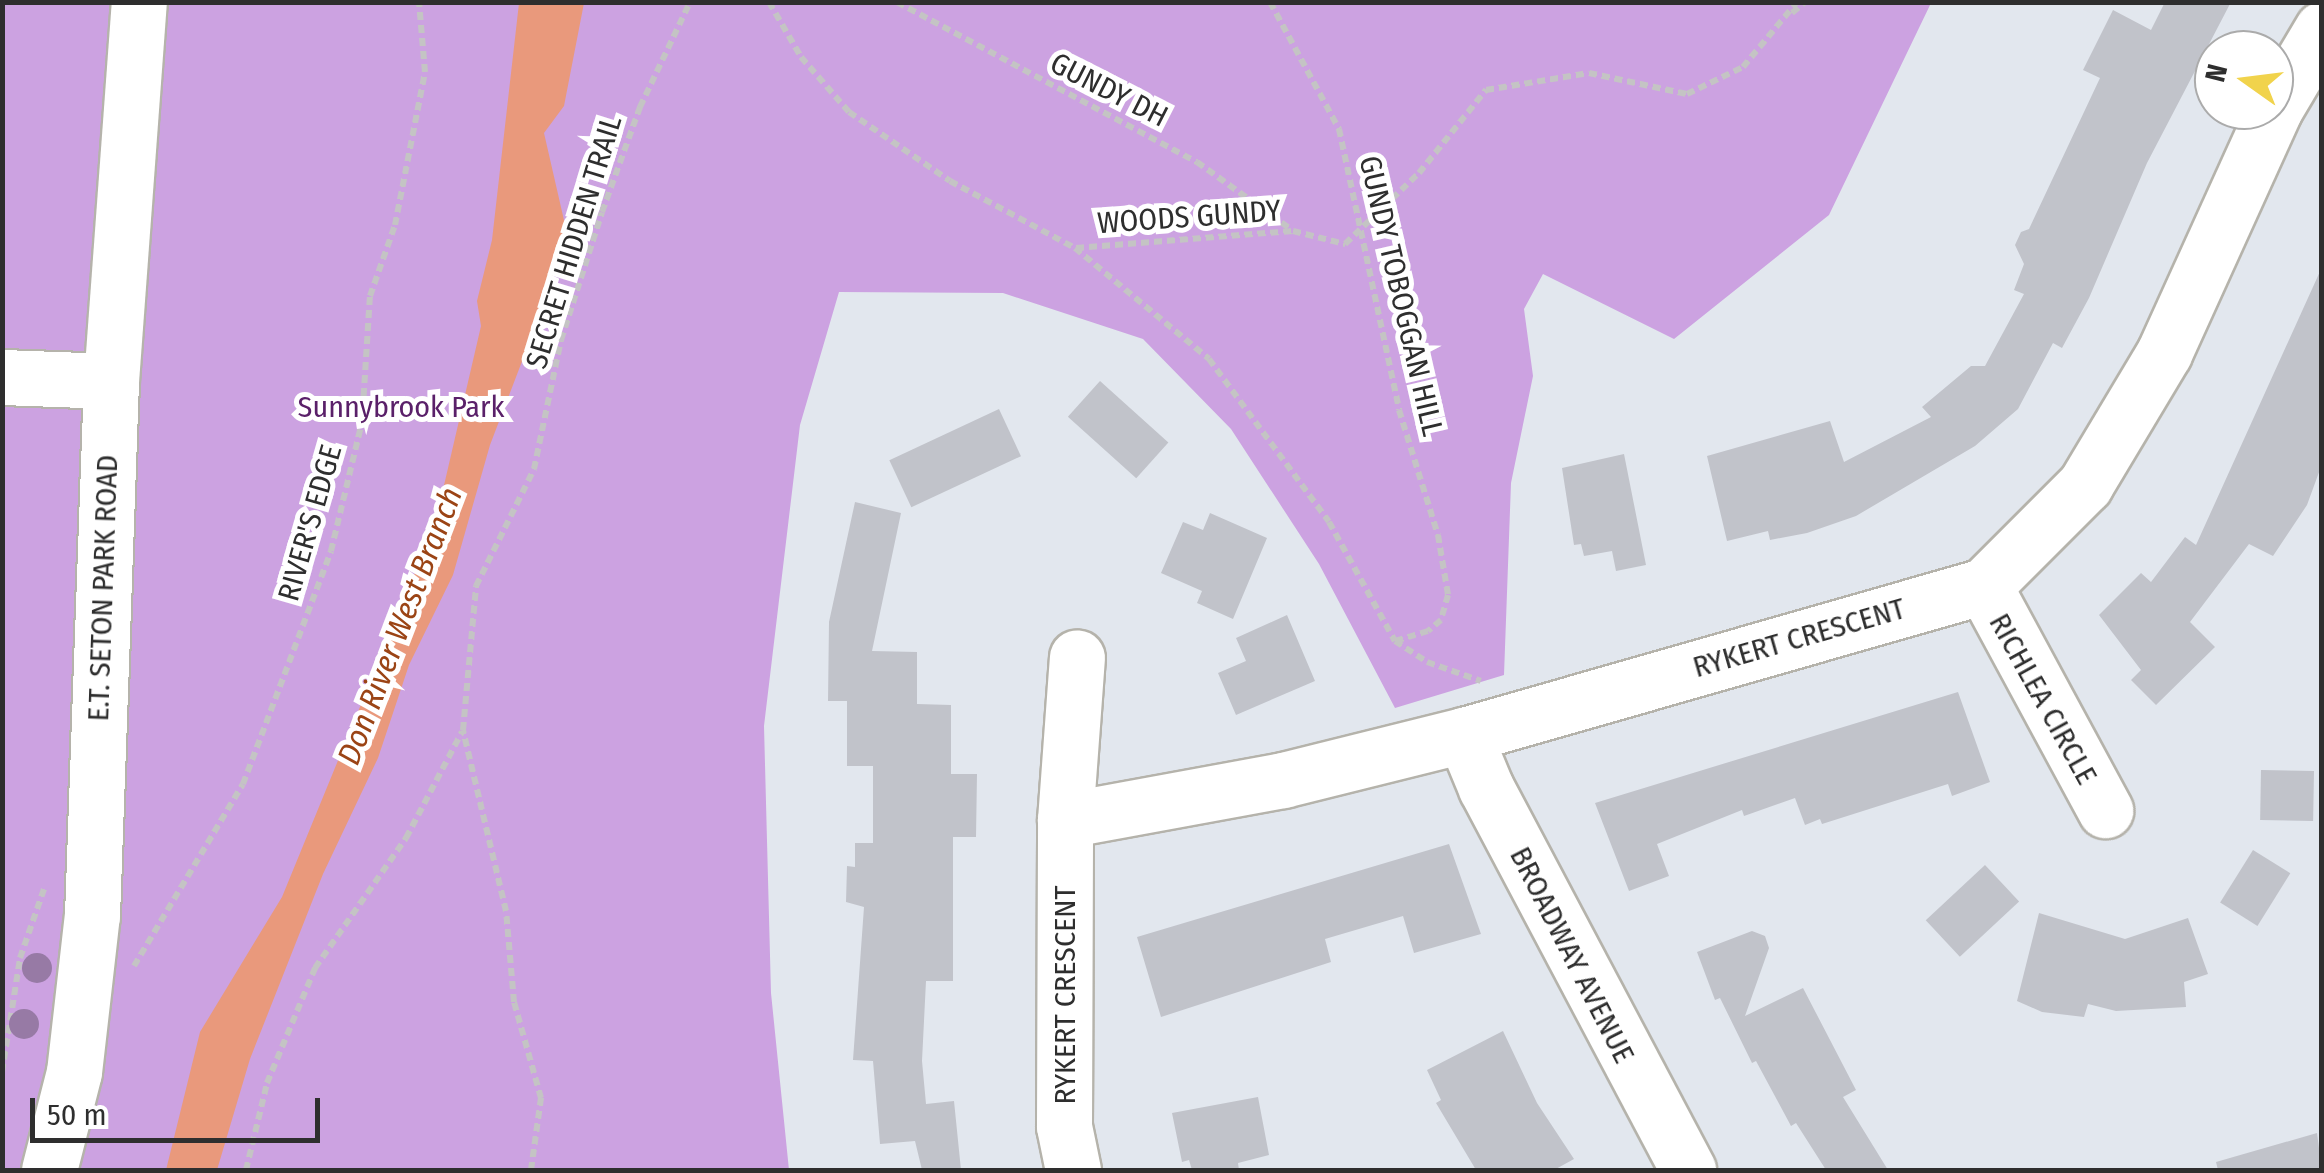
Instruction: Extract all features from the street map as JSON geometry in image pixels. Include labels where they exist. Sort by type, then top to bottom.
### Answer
[{"type":"street","name":"E.T. SETON PARK ROAD","points":[[49,1170],[66,1114],[86,985],[112,381],[139,2]]},
{"type":"street","name":"RYKERT CRESCENT","points":[[2294,77],[2322,30]]},
{"type":"street","name":"RYKERT CRESCENT","points":[[1065,820],[1284,780],[1464,735],[1984,586],[2086,485],[2164,353],[2265,130]]},
{"type":"street","points":[[2,378],[112,381]]},
{"type":"street","name":"RICHLEA CIRCLE","points":[[1984,586],[2106,810]]},
{"type":"street","name":"RYKERT CRESCENT","points":[[1073,1170],[1064,1126],[1065,820],[1077,657]]},
{"type":"street","name":"BROADWAY AVENUE","points":[[1464,735],[1486,788],[1688,1170]]},
{"type":"path","name":"RIVER'S EDGE","points":[[86,985],[120,983],[188,885],[244,784],[328,561],[362,422],[370,296],[395,225],[425,72],[419,2]]},
{"type":"path","name":"SECRET HIDDEN TRAIL","points":[[531,1170],[540,1098],[514,1002],[506,911],[463,730],[476,586],[534,469],[561,340],[602,212],[640,108],[690,2]]},
{"type":"path","points":[[769,2],[801,57],[849,112],[950,182],[1075,248],[1209,359],[1328,522],[1395,641],[1427,662],[1473,676],[1496,696],[1490,712],[1464,735]]},
{"type":"path","name":"GUNDY DH","points":[[897,2],[1197,162],[1293,231]]},
{"type":"path","name":"GUNDY TOBOGGAN HILL","points":[[1270,2],[1339,129],[1399,410],[1438,536],[1448,595],[1440,620],[1428,632],[1395,641]]},
{"type":"path","points":[[1361,228],[1419,173],[1486,90],[1589,73],[1688,94],[1743,67],[1797,2]]},
{"type":"path","points":[[1787,16],[1805,2]]},
{"type":"path","name":"WOODS GUNDY","points":[[1075,248],[1293,231],[1345,244],[1361,228]]},
{"type":"path","name":"SECRET HIDDEN TRAIL","points":[[246,1170],[267,1082],[315,968],[406,838],[463,730]]},
{"type":"path","points":[[2,1072],[6,1024]]},
{"type":"green space","name":"Sunnybrook Park","points":[[2,3],[1931,3],[1829,215],[1674,339],[1543,274],[1524,309],[1533,376],[1511,483],[1504,675],[1395,708],[1319,564],[1231,429],[1143,339],[1003,293],[839,292],[800,425],[764,726],[771,993],[789,1170],[3,1170]]},
{"type":"water","name":"Don River West Branch","points":[[519,3],[584,3],[564,106],[544,133],[566,229],[547,296],[490,445],[453,575],[409,665],[378,758],[323,874],[250,1059],[217,1170],[166,1170],[200,1032],[282,897],[435,524],[481,326],[477,301],[492,240]]},
{"type":"building","points":[[2165,2],[2231,2],[2216,30],[2194,30],[2194,73],[2147,163],[2089,298],[2062,348],[2053,343],[2018,409],[1975,446],[1856,516],[1807,533],[1770,540],[1768,531],[1727,541],[1707,456],[1830,421],[1844,462],[1931,417],[1922,407],[1971,366],[1985,366],[2024,294],[2014,290],[2024,264],[2015,245],[2021,232],[2029,229],[2100,78],[2083,70],[2113,10],[2151,30]]},
{"type":"building","points":[[2322,267],[2322,464],[2307,505],[2273,556],[2249,544],[2190,622],[2215,647],[2156,705],[2131,680],[2141,670],[2099,615],[2141,573],[2151,582],[2185,537],[2196,545]]},
{"type":"building","points":[[1100,381],[1168,443],[1136,478],[1068,417]]},
{"type":"building","points":[[999,409],[1021,456],[911,507],[889,460]]},
{"type":"building","points":[[1624,454],[1646,565],[1616,571],[1612,551],[1584,556],[1581,544],[1574,545],[1562,468]]},
{"type":"building","points":[[855,502],[901,513],[872,651],[917,652],[917,704],[951,705],[951,774],[977,774],[976,837],[953,837],[953,981],[926,981],[922,1061],[926,1104],[954,1101],[961,1170],[922,1170],[915,1141],[880,1144],[873,1061],[853,1060],[864,907],[846,902],[847,866],[855,867],[855,843],[873,843],[873,766],[847,766],[847,701],[828,701],[829,622]]},
{"type":"building","points":[[1210,513],[1267,538],[1233,619],[1197,603],[1202,591],[1161,573],[1183,522],[1203,530]]},
{"type":"building","points":[[1287,615],[1315,681],[1236,715],[1218,673],[1246,661],[1236,638]]},
{"type":"building","points":[[1958,692],[1990,782],[1952,796],[1948,784],[1822,824],[1820,819],[1805,825],[1795,798],[1744,816],[1742,810],[1657,844],[1669,876],[1629,891],[1595,803]]},
{"type":"building","points":[[2261,770],[2314,771],[2313,821],[2260,820]]},
{"type":"building","points":[[1449,844],[1481,934],[1414,953],[1403,916],[1325,939],[1331,962],[1161,1017],[1137,937]]},
{"type":"building","points":[[2253,850],[2290,873],[2257,926],[2220,903]]},
{"type":"building","points":[[1985,865],[2019,902],[1960,957],[1926,920]]},
{"type":"building","points":[[2039,913],[2125,939],[2188,918],[2208,974],[2184,982],[2186,1007],[2116,1011],[2088,1004],[2084,1017],[2042,1012],[2017,1001]]},
{"type":"building","points":[[1752,931],[1765,936],[1769,948],[1745,1016],[1803,988],[1856,1090],[1843,1097],[1888,1170],[1826,1170],[1796,1123],[1791,1126],[1756,1061],[1752,1063],[1720,998],[1715,1000],[1697,952]]},
{"type":"building","points":[[1503,1031],[1537,1103],[1574,1159],[1554,1170],[1476,1170],[1436,1103],[1441,1100],[1427,1070]]},
{"type":"building","points":[[1258,1097],[1269,1155],[1238,1163],[1239,1170],[1192,1170],[1189,1160],[1182,1162],[1172,1113]]},
{"type":"building","points":[[2317,1133],[2322,1170],[2218,1170],[2216,1162]]}]
